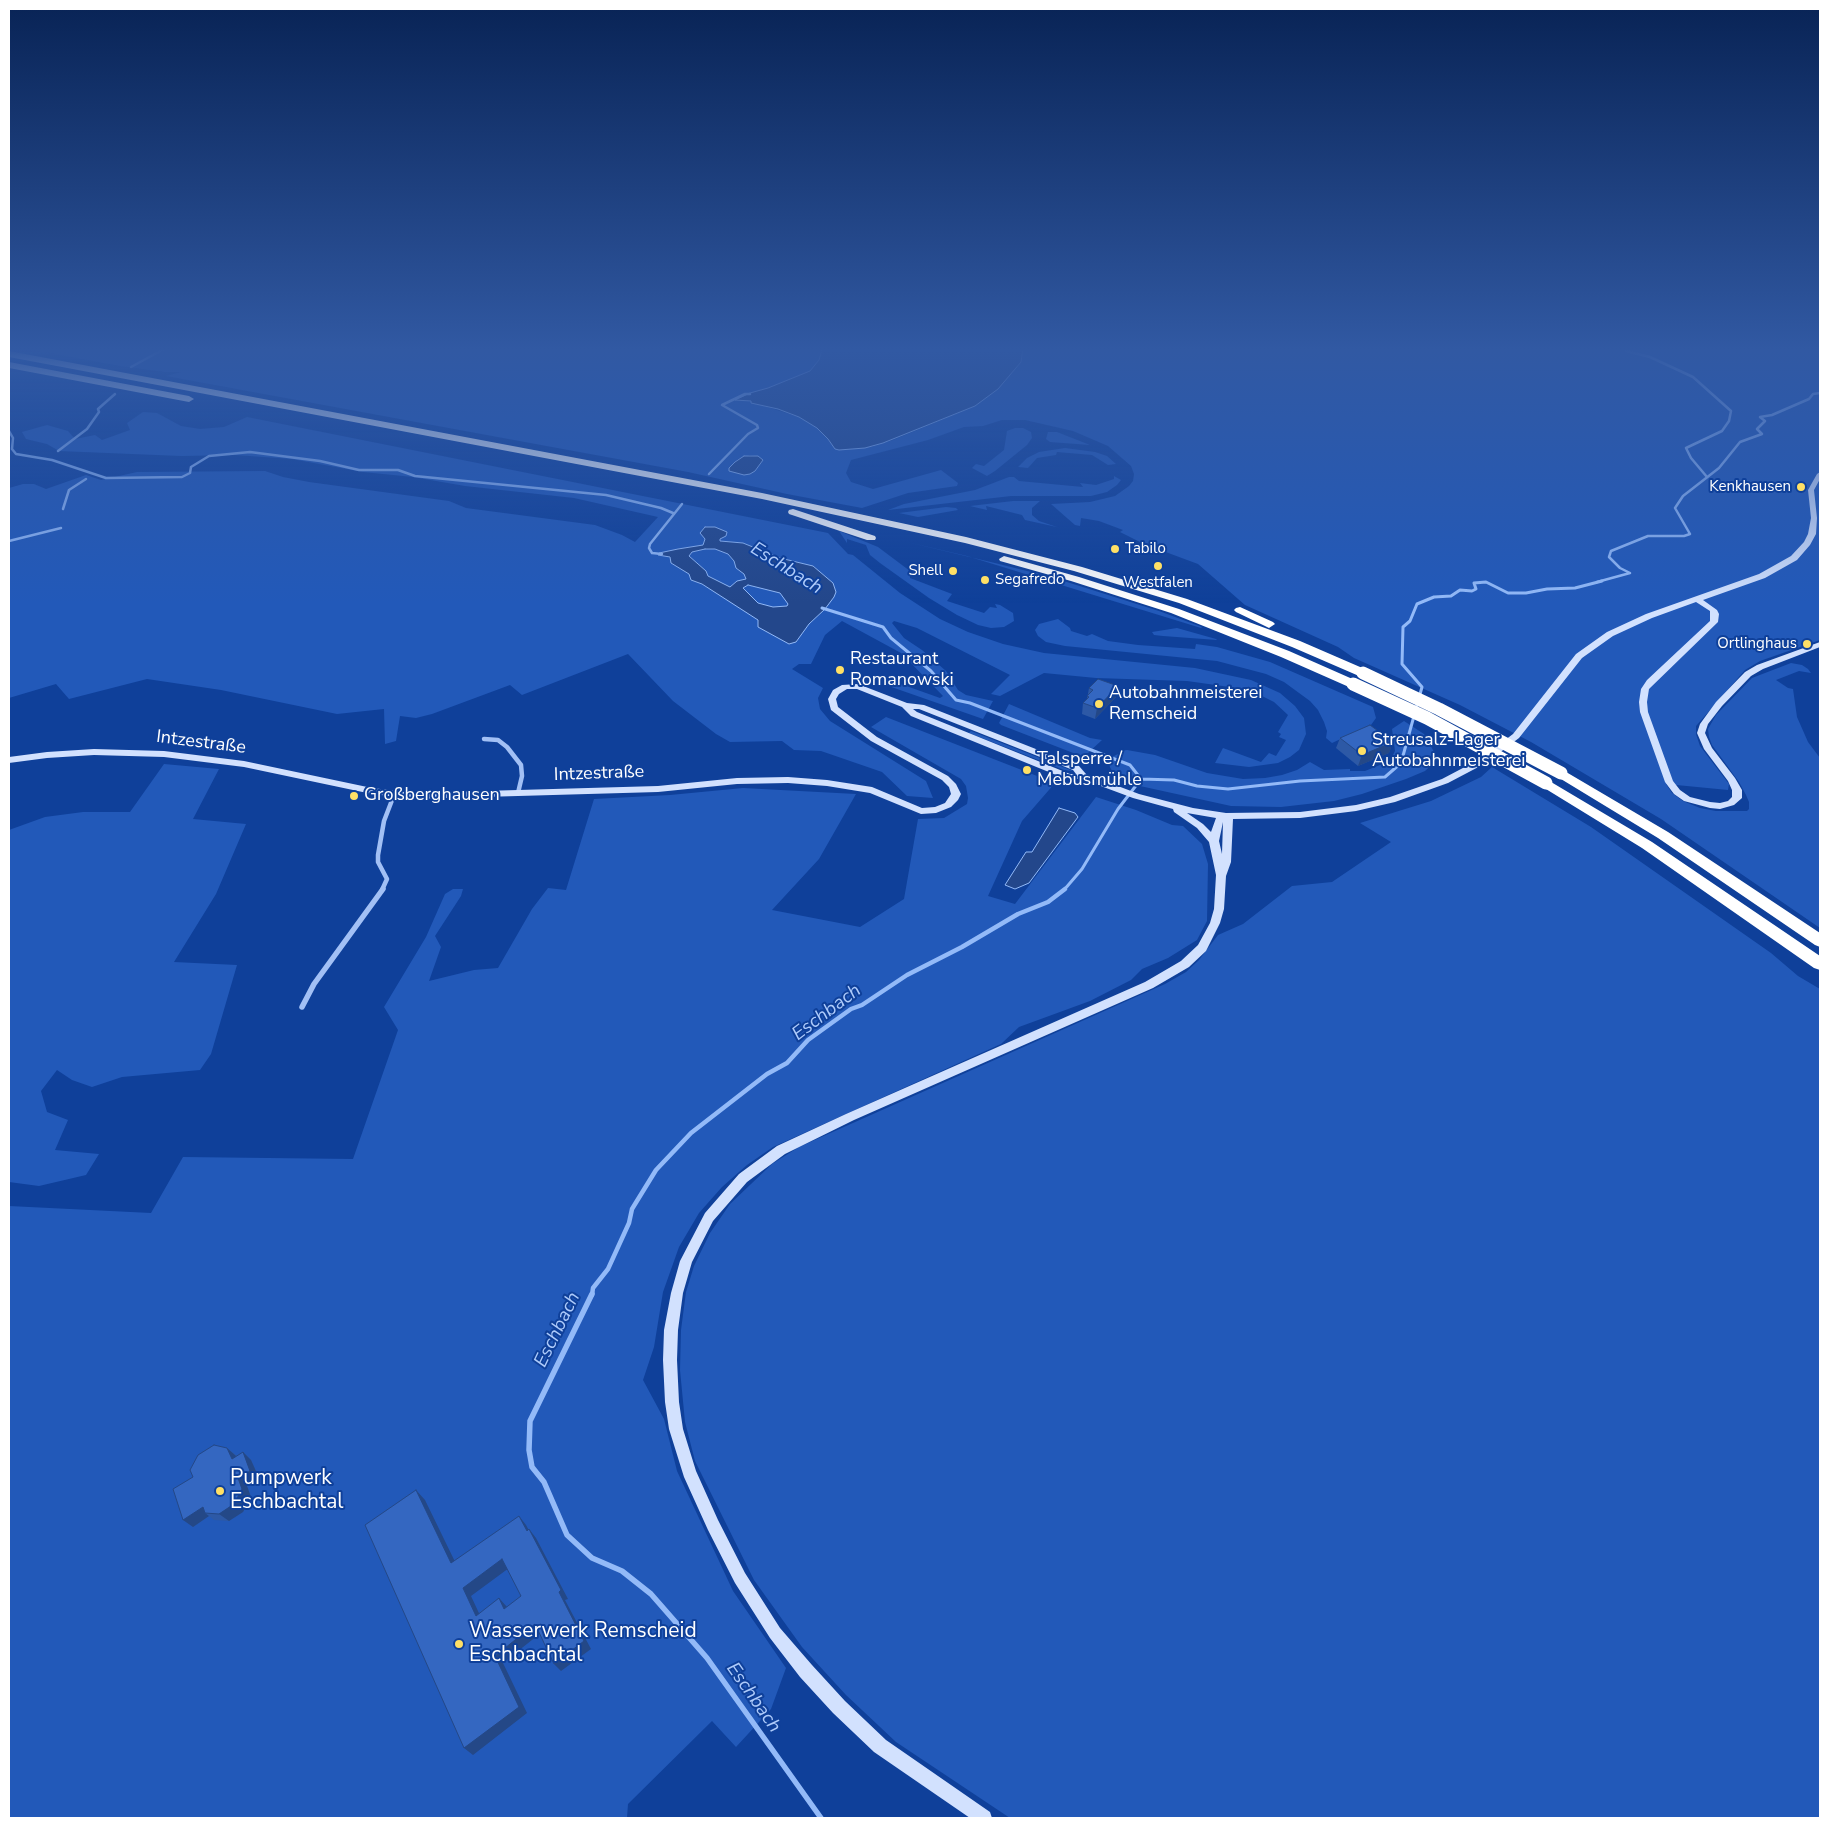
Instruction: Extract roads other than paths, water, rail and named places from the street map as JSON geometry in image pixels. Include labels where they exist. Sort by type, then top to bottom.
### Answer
[{"type":"highway","points":[[373,432],[795,508],[961,549],[1110,590],[1231,632],[1427,718],[1546,783],[1647,845],[1820,964]]},
{"type":"highway","points":[[408,432],[975,542],[1107,577],[1239,622],[1363,673],[1439,708],[1561,773],[1663,835],[1820,941]]},
{"type":"highway","points":[[795,508],[836,506],[879,512]]},
{"type":"highway","points":[[795,508],[871,538]]},
{"type":"highway","points":[[1240,610],[1348,660],[1363,673]]},
{"type":"highway","points":[[1251,650],[1330,681],[1353,684]]},
{"type":"main road","points":[[1172,807],[1225,816],[1300,815],[1356,808],[1412,794],[1445,782],[1483,761],[1516,736],[1534,716],[1568,668],[1592,646],[1638,620],[1768,573],[1787,563],[1800,552],[1809,540],[1813,530],[1814,518],[1811,490],[1820,474]]},
{"type":"main road","points":[[1697,599],[1713,610],[1716,617],[1714,622],[1650,682],[1645,690],[1643,702],[1644,712],[1669,782],[1677,792],[1687,799],[1720,806],[1731,803],[1737,798],[1737,790],[1732,780],[1708,749],[1701,733],[1704,724],[1719,704],[1748,674],[1760,667],[1820,644]]},
{"type":"main road","name":"Intzestraße","points":[[9,760],[47,754],[94,752],[156,753],[253,766],[394,795],[424,796],[658,789],[736,781],[788,780],[835,784],[872,790],[921,811],[945,808],[955,798],[956,791],[951,783],[940,774],[874,739],[838,712],[832,702],[838,690],[852,686],[863,687],[905,705],[914,714],[954,732],[1069,777],[1083,776],[1172,807]]},
{"type":"main road","points":[[1172,807],[1200,826],[1214,841]]},
{"type":"main road","points":[[1222,876],[1214,841],[1216,827],[1225,816]]},
{"type":"main road","points":[[984,1818],[892,1755],[839,1708],[775,1633],[740,1578],[689,1472],[676,1429],[671,1396],[670,1360],[671,1330],[677,1293],[686,1262],[709,1217],[727,1194],[755,1168],[781,1150],[1028,1040],[1172,973],[1202,948],[1214,926],[1219,909],[1222,876],[1226,862],[1225,816]]},
{"type":"street","points":[[484,739],[498,740],[507,747],[521,765],[522,776],[518,793]]},
{"type":"street","points":[[302,1007],[314,984],[386,884],[387,879],[378,862],[378,855],[384,821],[394,795]]},
{"type":"water","points":[[821,432],[910,432],[865,448],[839,450],[835,449]]},
{"type":"water","points":[[744,456],[758,456],[763,460],[755,471],[750,474],[744,475],[729,471],[729,468],[735,462]]},
{"type":"water","points":[[705,527],[715,527],[727,532],[726,536],[720,539],[720,541],[743,543],[780,558],[813,566],[833,583],[836,592],[834,597],[825,609],[809,624],[796,642],[789,644],[758,627],[758,620],[702,584],[691,580],[689,574],[671,563],[670,557],[658,555],[659,553],[703,545],[705,539],[700,533]],"holes":[[[715,549],[728,554],[734,561],[736,568],[744,574],[746,579],[737,581],[730,587],[708,576],[706,571],[689,556],[692,552]],[[748,585],[780,593],[788,604],[787,606],[773,607],[758,603],[743,588]]]},
{"type":"water","points":[[1059,808],[1075,813],[1078,817],[1029,883],[1015,889],[1005,885],[1026,852],[1032,852]]},
{"type":"waterway","points":[[10,432],[13,438],[12,449],[16,454],[52,460],[106,478],[182,477],[190,473],[191,467],[209,456],[250,452],[320,461],[359,470],[398,470],[415,476],[606,495],[661,508],[673,513]]},
{"type":"waterway","points":[[58,451],[83,432]]},
{"type":"waterway","name":"Eschbach","points":[[709,474],[751,432]]},
{"type":"waterway","points":[[1707,477],[1691,458],[1686,448],[1719,432]]},
{"type":"waterway","points":[[1597,582],[1630,573],[1620,568],[1609,557],[1611,551],[1648,536],[1684,536],[1690,534],[1675,508],[1683,496],[1719,468],[1740,442],[1762,434],[1760,432]]},
{"type":"waterway","points":[[63,509],[69,490],[86,479]]},
{"type":"waterway","name":"Eschbach","points":[[662,554],[652,553],[649,548],[650,544],[682,504]]},
{"type":"waterway","points":[[9,541],[61,528]]},
{"type":"waterway","points":[[1141,779],[1174,780],[1197,786],[1228,789],[1300,781],[1385,777],[1401,763],[1422,687],[1402,664],[1403,627],[1410,621],[1417,604],[1434,597],[1451,596],[1460,590],[1472,591],[1476,589],[1474,583],[1486,582],[1508,593],[1526,593],[1547,589],[1575,588],[1602,581]]},
{"type":"waterway","name":"Eschbach","points":[[822,608],[883,627],[891,638],[931,671],[956,700],[970,703],[1130,765],[1141,779]]},
{"type":"waterway","name":"Eschbach","points":[[1065,889],[1082,869],[1118,809],[1141,779]]},
{"type":"waterway","name":"Eschbach","points":[[592,1295],[593,1288],[608,1269],[629,1223],[632,1209],[656,1170],[691,1133],[767,1074],[787,1063],[808,1040],[851,1009],[862,1005],[907,975],[962,947],[1018,914],[1048,902],[1065,889]]},
{"type":"waterway","name":"Eschbach","points":[[592,1294],[530,1421],[529,1450],[532,1467],[544,1482],[567,1535],[592,1558],[622,1571],[651,1594],[707,1658],[821,1818]]},
{"type":"place","name":"Kenkhausen","points":[[1801,487]]},
{"type":"place","name":"Tabilo","points":[[1115,549]]},
{"type":"place","name":"Westfalen","points":[[1158,566]]},
{"type":"place","name":"Shell","points":[[953,571]]},
{"type":"place","name":"Segafredo","points":[[985,580]]},
{"type":"place","name":"Ortlinghaus","points":[[1807,644]]},
{"type":"place","name":"Restaurant Romanowski","points":[[840,670]]},
{"type":"place","name":"Autobahnmeisterei Remscheid","points":[[1099,704]]},
{"type":"place","name":"Streusalz-Lager Autobahnmeisterei","points":[[1362,751]]},
{"type":"place","name":"Talsperre / Mebusmühle","points":[[1027,770]]},
{"type":"place","name":"Großberghausen","points":[[354,796]]},
{"type":"place","name":"Pumpwerk Eschbachtal","points":[[220,1491]]},
{"type":"place","name":"Wasserwerk Remscheid Eschbachtal","points":[[459,1644]]}]
